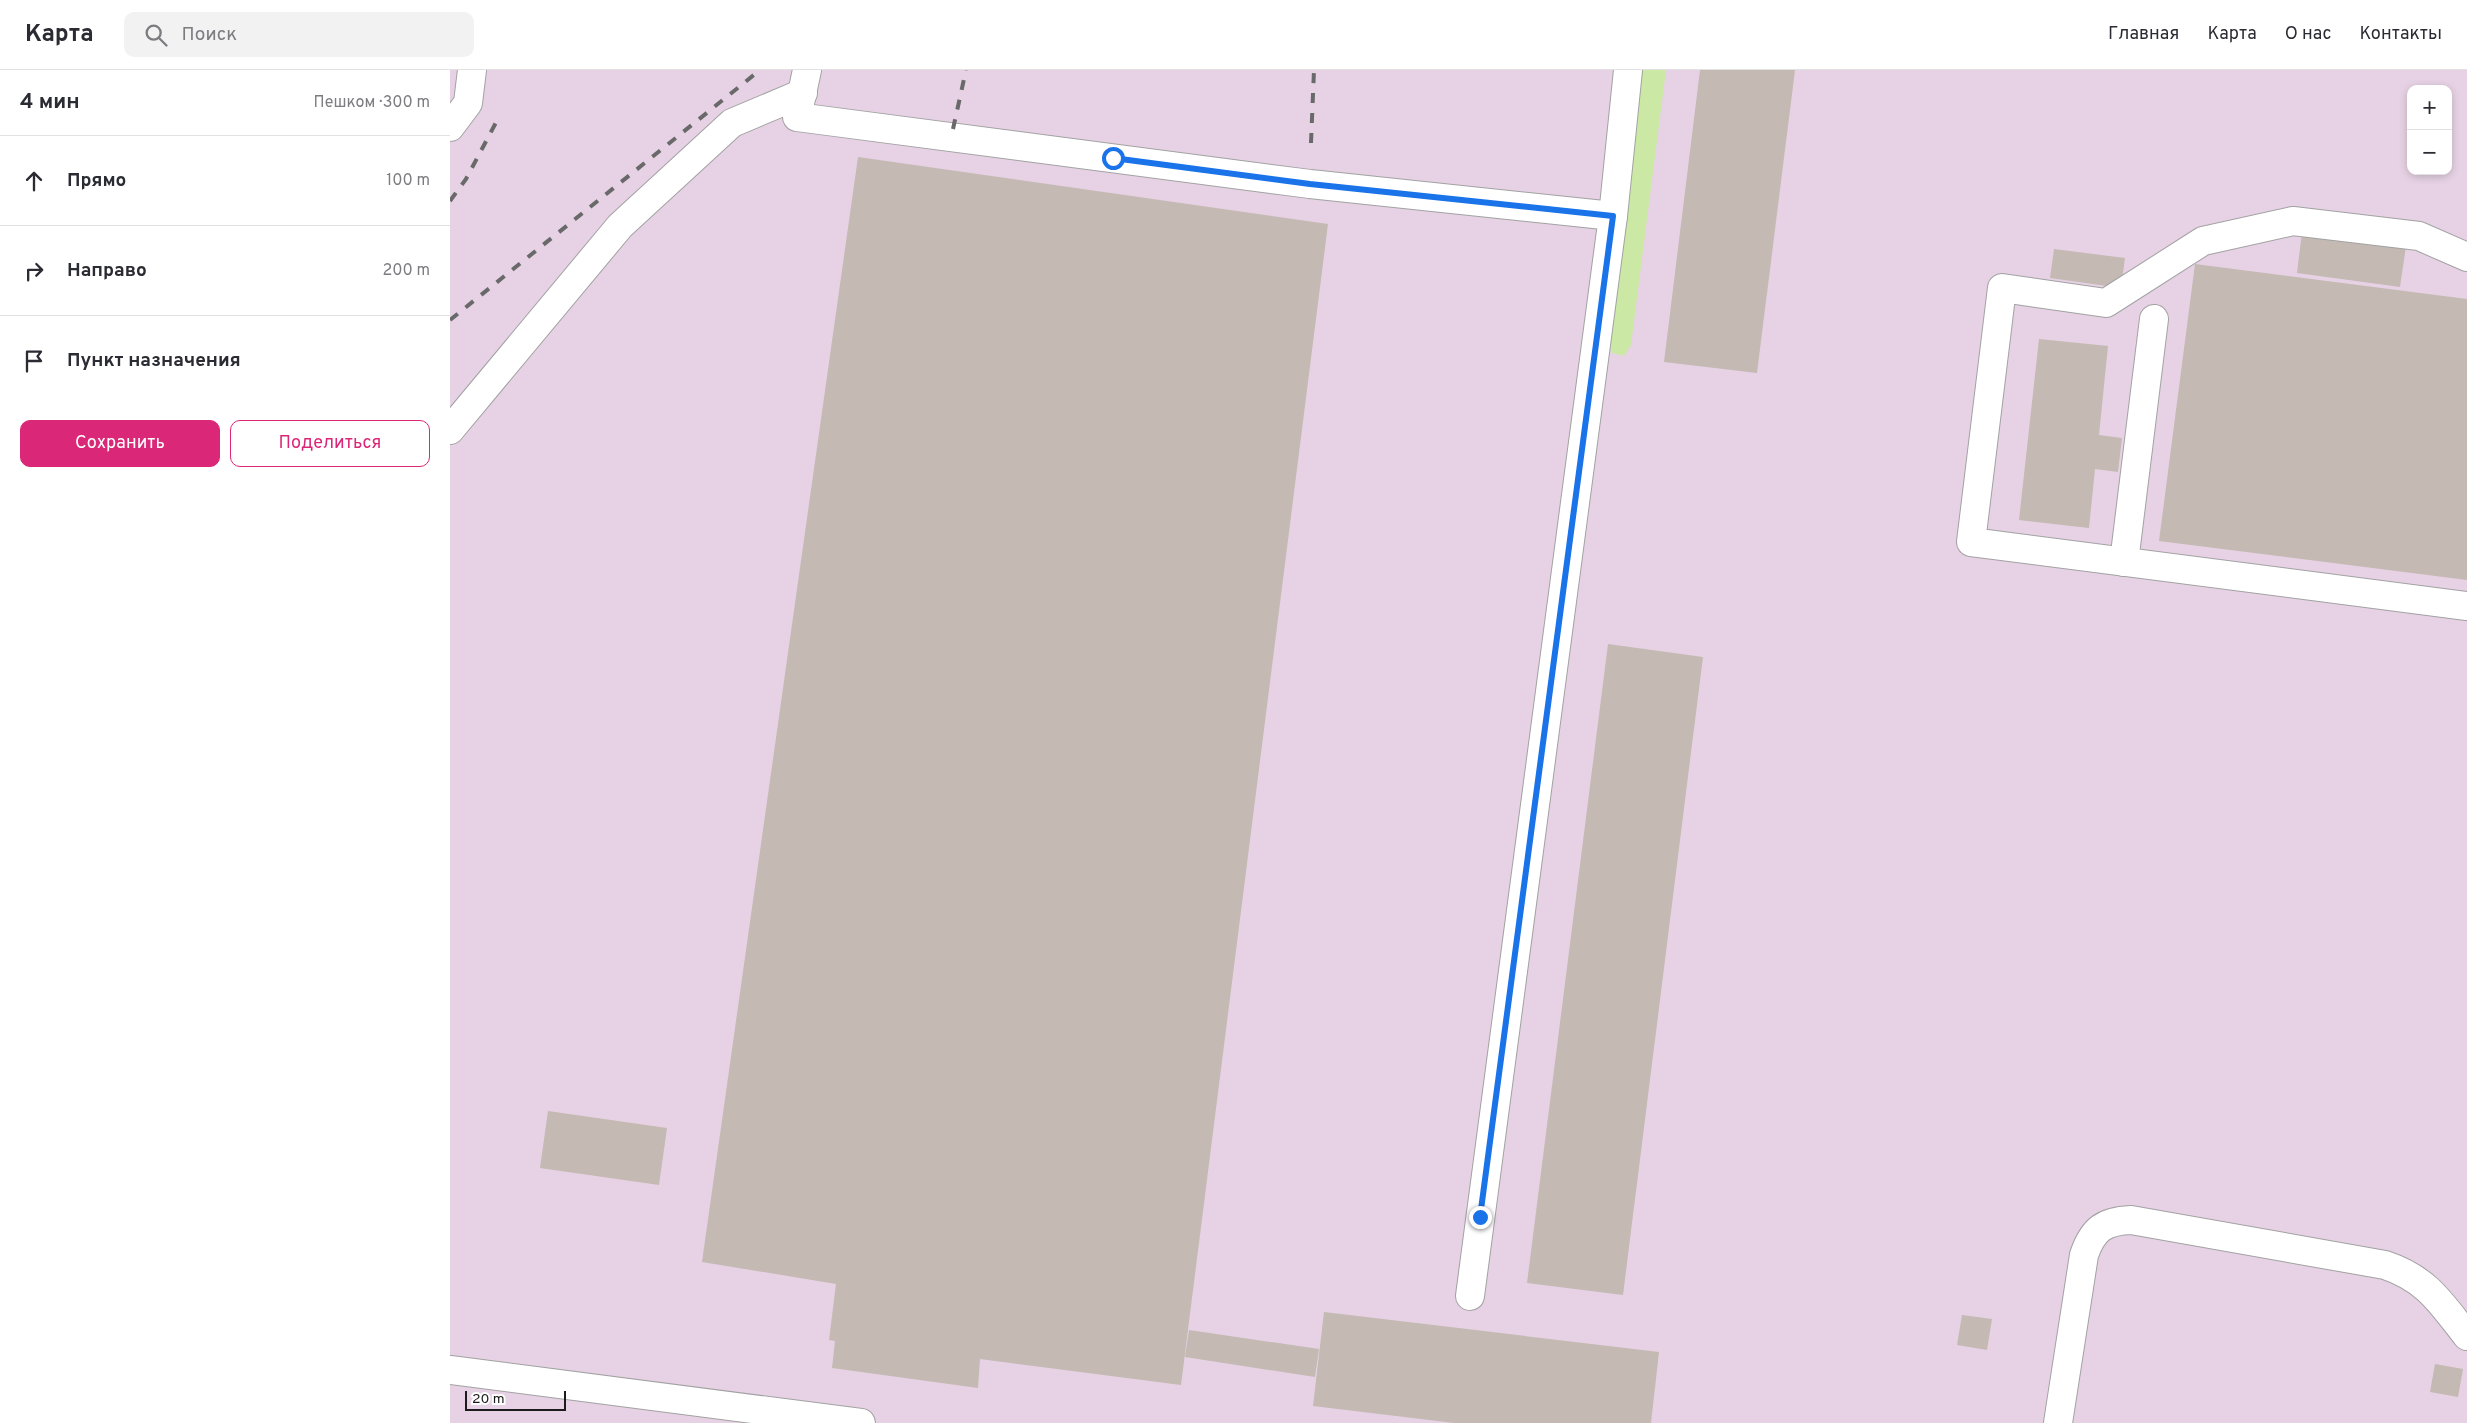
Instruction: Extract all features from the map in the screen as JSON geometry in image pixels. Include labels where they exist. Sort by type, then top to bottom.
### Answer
[{"type":"lane","points":[[450,127],[468,103],[472,70]]},
{"type":"lane","points":[[1470,1296],[1613,216],[1628,70]]},
{"type":"lane","points":[[805,81],[797,117],[1310,184],[1613,216]]},
{"type":"lane","points":[[450,430],[620,226],[732,123],[805,81]]},
{"type":"lane","points":[[2467,257],[2419,236],[2293,222],[2203,241],[2106,302],[2002,288],[1971,542],[2467,606]]},
{"type":"lane","points":[[2124,562],[2154,319]]},
{"type":"lane","points":[[2058,1423],[2084,1255],[2088,1243],[2100,1228],[2108,1222],[2131,1220],[2385,1265],[2403,1271],[2429,1288],[2467,1336]]},
{"type":"lane","points":[[450,1370],[861,1423]]},
{"type":"shaded area","points":[[450,70],[2467,70],[2467,1423],[450,1423]]},
{"type":"green space","points":[[1642,70],[1666,70],[1631,345],[1624,356],[1612,353],[1607,342]]},
{"type":"building","points":[[1700,70],[1795,70],[1757,373],[1664,362]]},
{"type":"building","points":[[858,157],[1328,224],[1181,1385],[980,1359],[978,1388],[832,1368],[835,1341],[829,1340],[836,1284],[702,1262]]},
{"type":"building","points":[[2302,232],[2406,246],[2400,287],[2297,273]]},
{"type":"building","points":[[2054,249],[2125,258],[2121,288],[2050,278]]},
{"type":"building","points":[[2195,264],[2467,299],[2467,580],[2159,541]]},
{"type":"building","points":[[2039,339],[2108,346],[2099,435],[2122,438],[2118,472],[2095,469],[2089,528],[2019,520]]},
{"type":"building","points":[[1608,644],[1703,657],[1623,1295],[1527,1283]]},
{"type":"building","points":[[548,1111],[667,1128],[659,1185],[540,1168]]},
{"type":"building","points":[[1324,1312],[1659,1352],[1651,1423],[1454,1423],[1313,1406]]},
{"type":"building","points":[[1962,1315],[1992,1319],[1987,1350],[1957,1345]]},
{"type":"building","points":[[1189,1330],[1319,1349],[1315,1377],[1185,1357]]},
{"type":"building","points":[[2435,1364],[2463,1369],[2458,1397],[2430,1392]]},
{"type":"railway","points":[[450,320],[760,70]]},
{"type":"railway","points":[[953,129],[966,70]]},
{"type":"railway","points":[[1311,143],[1314,70]]},
{"type":"railway","points":[[450,201],[466,179],[500,115]]},
{"type":"route","points":[[1113,158],[1310,184],[1613,216],[1480,1217]]}]
